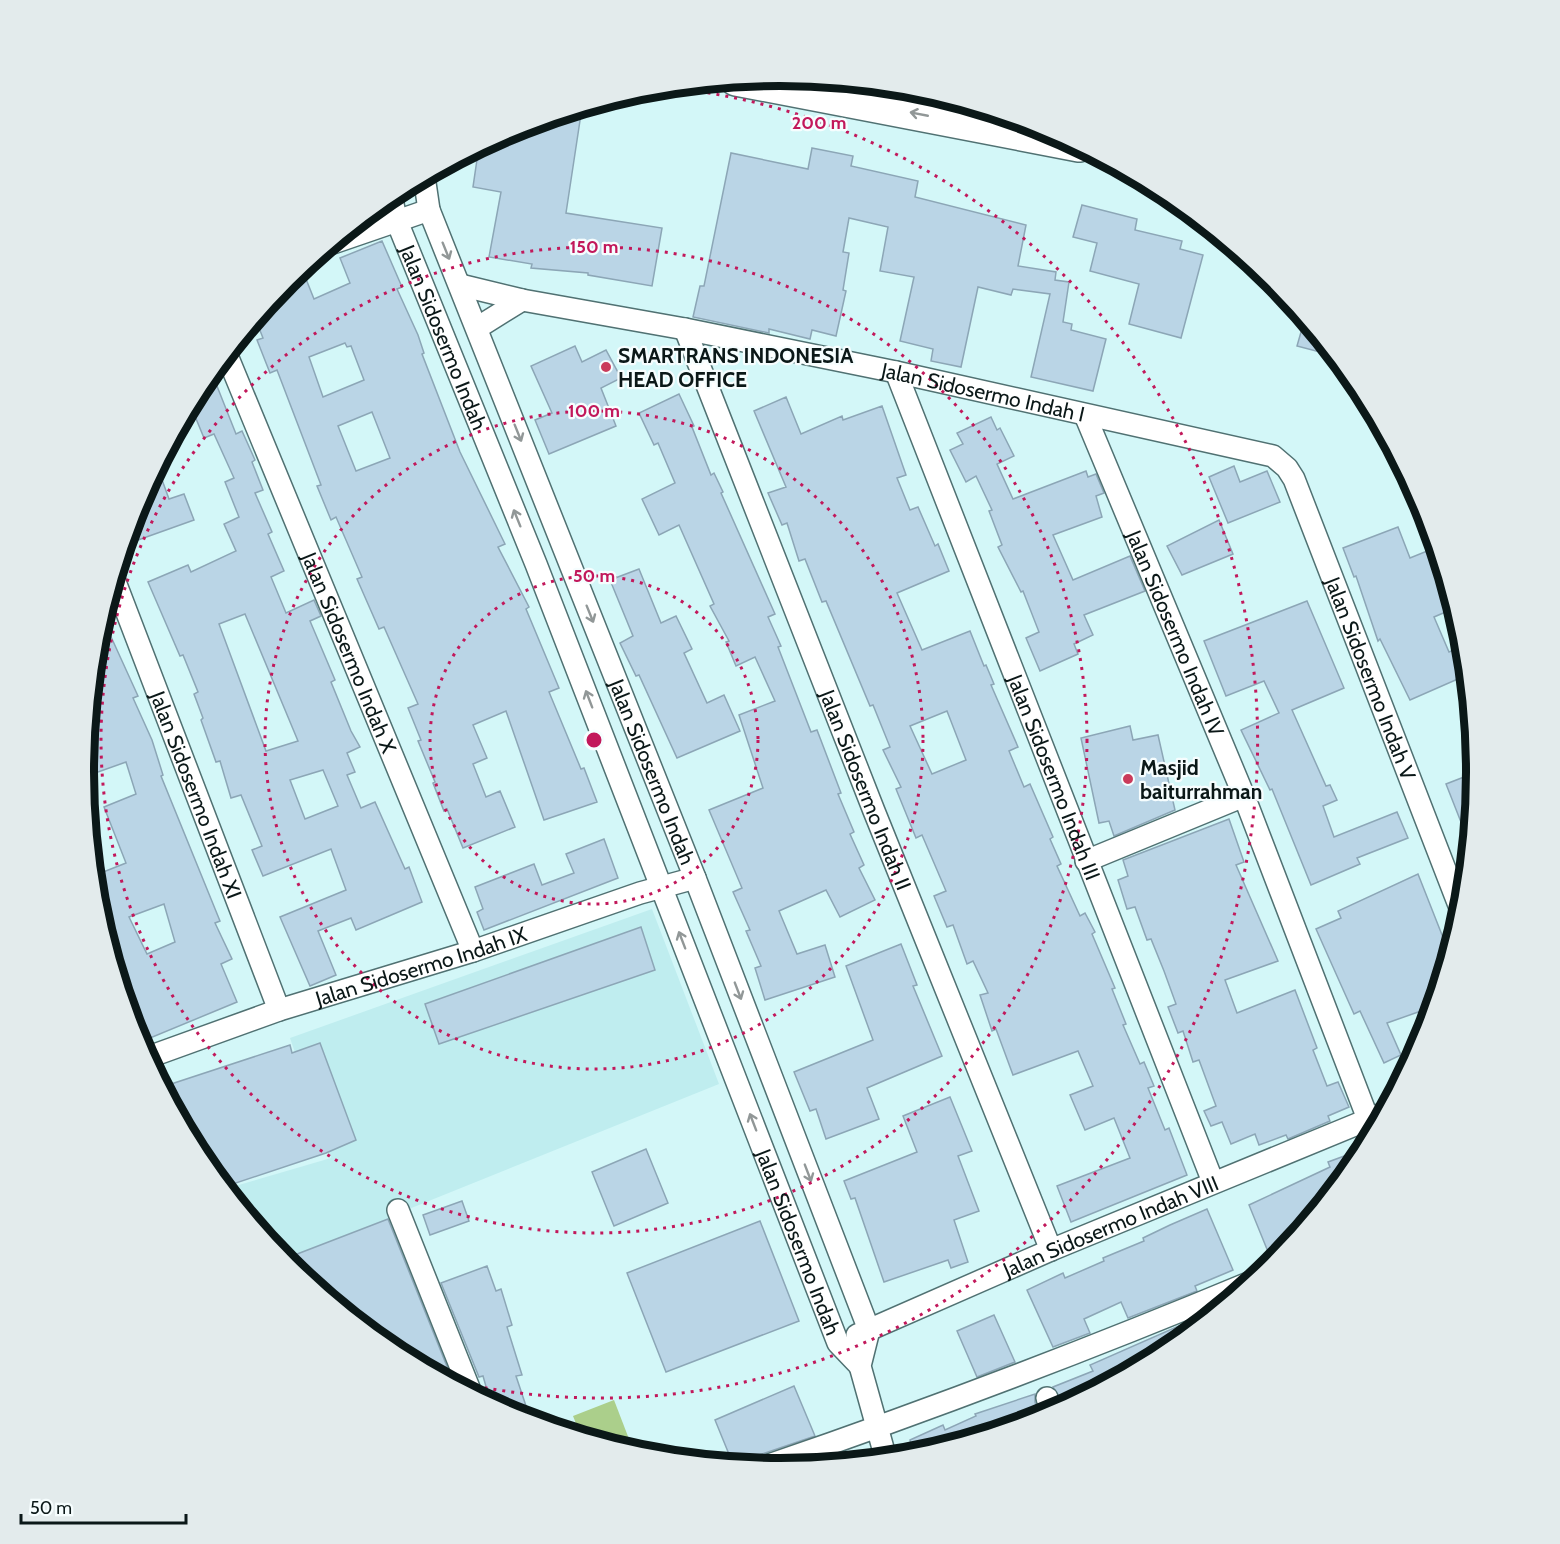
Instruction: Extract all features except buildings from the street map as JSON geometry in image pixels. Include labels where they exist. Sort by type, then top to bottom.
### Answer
[{"type":"main road","points":[[781,86],[1001,122]]},
{"type":"street","name":"Jalan Sidosermo Indah","points":[[425,184],[429,210],[695,878],[869,1330],[860,1366]]},
{"type":"street","name":"Jalan Sidosermo Indah","points":[[393,205],[396,219],[536,564],[838,1343],[860,1366]]},
{"type":"street","points":[[351,236],[396,219],[429,210]]},
{"type":"street","name":"Jalan Sidosermo Indah I","points":[[460,285],[522,300],[685,329],[896,372],[1266,453]]},
{"type":"street","points":[[477,328],[522,300]]},
{"type":"street","name":"Jalan Sidosermo Indah II","points":[[685,329],[874,811],[1051,1250]]},
{"type":"street","name":"Jalan Sidosermo Indah X","points":[[230,362],[473,951]]},
{"type":"street","name":"Jalan Sidosermo Indah III","points":[[896,372],[1213,1182]]},
{"type":"street","name":"Jalan Sidosermo Indah IV","points":[[1085,415],[1375,1114]]},
{"type":"street","name":"Jalan Sidosermo Indah V","points":[[1266,453],[1281,461],[1294,479],[1455,895]]},
{"type":"street","points":[[536,564],[566,552]]},
{"type":"street","name":"Jalan Sidosermo Indah XI","points":[[118,590],[279,1010]]},
{"type":"street","points":[[1086,861],[1244,796]]},
{"type":"street","name":"Jalan Sidosermo Indah IX","points":[[155,1055],[279,1010],[473,951],[662,886],[695,878]]},
{"type":"street","name":"Jalan Sidosermo Indah VIII","points":[[838,1343],[1051,1250],[1374,1117]]},
{"type":"street","points":[[398,1210],[464,1381]]},
{"type":"street","points":[[789,1458],[1109,1341],[1229,1291]]},
{"type":"street","points":[[860,1366],[875,1428],[883,1451]]},
{"type":"shaded area","points":[[652,909],[719,1084],[394,1215],[454,1376],[399,1343],[327,1288],[264,1225],[233,1187],[331,1158],[290,1038]]},
{"type":"green space","points":[[614,1400],[630,1441],[578,1428],[573,1416]]},
{"type":"place","name":"SMARTRANS INDONESIA HEAD OFFICE","points":[[606,367]]},
{"type":"place","name":"Masjid baiturrahman","points":[[1128,779]]}]
